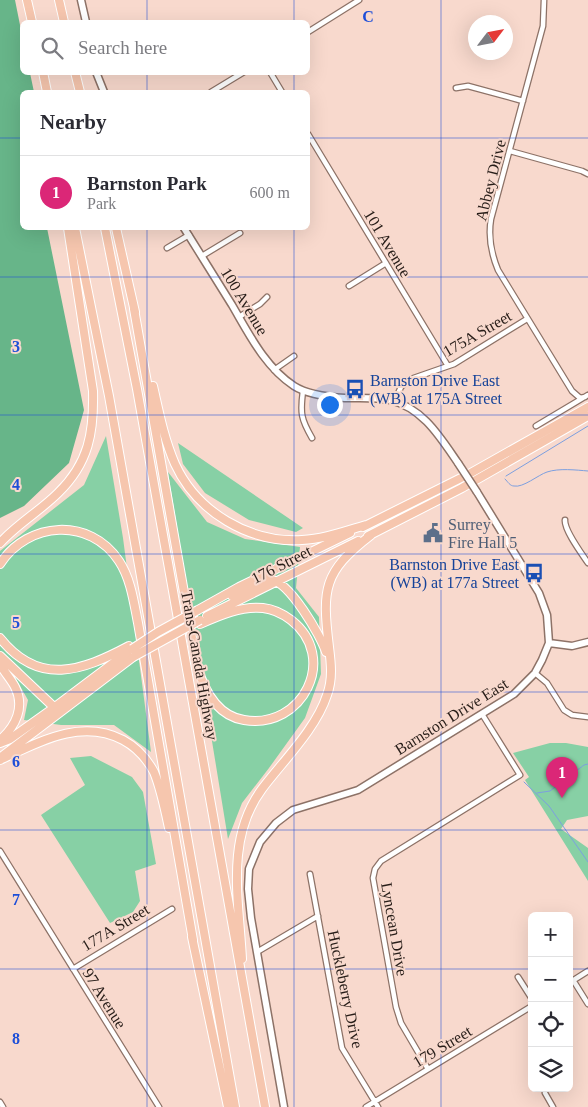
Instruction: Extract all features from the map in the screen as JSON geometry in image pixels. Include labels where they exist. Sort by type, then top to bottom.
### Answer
[{"type":"highway","points":[[27,0],[32,20]]},
{"type":"highway","points":[[59,0],[64,20]]},
{"type":"highway","points":[[44,75],[47,90]]},
{"type":"highway","points":[[75,75],[78,90]]},
{"type":"highway","points":[[0,543],[58,493],[68,482],[81,464],[91,438],[94,412],[93,391],[68,230]]},
{"type":"highway","points":[[75,230],[109,396],[235,1107]]},
{"type":"highway","name":"Trans-Canada Highway","points":[[105,230],[137,389],[265,1107]]},
{"type":"highway","points":[[116,230],[168,446],[178,470],[200,500],[216,514],[232,524],[247,531],[278,539],[304,540],[323,537],[366,525]]},
{"type":"highway","points":[[0,638],[20,658],[41,668],[51,670],[72,669],[132,650],[177,633],[200,622],[234,611],[254,608],[272,610],[298,626],[308,642],[312,657],[312,673],[308,686],[301,700],[276,718],[247,721],[233,717],[221,709],[210,697],[202,682],[197,666],[134,309]]},
{"type":"highway","name":"176 Street","points":[[132,650],[158,632],[268,572],[469,474],[588,406]]},
{"type":"highway","name":"176 Street","points":[[200,622],[471,483],[588,416]]},
{"type":"highway","points":[[0,564],[6,555],[25,539],[48,530],[68,530],[84,534],[99,541],[112,553],[124,570],[139,632],[192,940]]},
{"type":"highway","points":[[244,988],[237,864],[242,830],[247,815],[261,791],[302,737],[323,705],[330,684],[332,669],[325,600],[328,584],[341,561],[371,535]]},
{"type":"highway","points":[[207,605],[269,580],[284,585],[310,621],[324,647],[332,669]]},
{"type":"highway","points":[[0,759],[132,650]]},
{"type":"highway","points":[[0,656],[57,710]]},
{"type":"highway","points":[[0,664],[15,688],[19,700],[16,720],[0,742]]},
{"type":"highway","points":[[0,742],[10,739],[57,710]]},
{"type":"highway","points":[[0,759],[50,738],[82,731],[104,732],[127,742],[146,760],[158,782],[228,1107]]},
{"type":"street","points":[[81,0],[86,20]]},
{"type":"street","points":[[310,31],[360,0]]},
{"type":"street","name":"Abbey Drive","points":[[544,0],[543,26],[491,219],[489,236],[492,255],[498,270],[527,319],[574,394],[580,398],[586,396]]},
{"type":"street","points":[[97,75],[103,90]]},
{"type":"street","points":[[215,90],[239,75]]},
{"type":"street","points":[[272,75],[281,90]]},
{"type":"street","points":[[456,88],[468,86],[523,101]]},
{"type":"street","name":"101 Avenue","points":[[310,137],[448,366]]},
{"type":"street","points":[[510,151],[588,174]]},
{"type":"street","name":"100 Avenue","points":[[185,230],[257,346],[274,370],[289,383]]},
{"type":"street","points":[[202,256],[240,233]]},
{"type":"street","points":[[167,248],[189,235]]},
{"type":"street","points":[[349,286],[386,263]]},
{"type":"street","points":[[239,317],[260,304],[267,297]]},
{"type":"street","name":"175A Street","points":[[394,402],[401,387],[408,380],[448,366],[527,319]]},
{"type":"street","points":[[274,370],[294,356]]},
{"type":"street","name":"Barnston Drive East","points":[[284,1107],[248,889],[249,869],[260,842],[276,823],[293,810],[358,790],[514,694],[535,673],[549,644],[547,615],[539,593],[458,463],[429,423],[412,409],[394,402],[338,398],[303,391],[289,383]]},
{"type":"street","points":[[303,391],[302,422],[312,438]]},
{"type":"street","points":[[536,426],[586,396]]},
{"type":"street","points":[[565,520],[564,524],[588,563]]},
{"type":"street","points":[[549,644],[572,646],[588,642]]},
{"type":"street","points":[[535,673],[547,683],[564,710],[572,715],[588,717]]},
{"type":"street","name":"Lyncean Drive","points":[[428,1069],[401,1023],[396,1007],[373,878],[375,869],[381,861],[520,775],[482,714]]},
{"type":"street","name":"97 Avenue","points":[[0,851],[159,1107]]},
{"type":"street","name":"Huckleberry Drive","points":[[310,874],[342,1048],[378,1107]]},
{"type":"street","name":"177A Street","points":[[73,969],[172,909]]},
{"type":"street","points":[[257,952],[318,916]]},
{"type":"street","points":[[573,981],[588,971]]},
{"type":"street","points":[[518,977],[528,993]]},
{"type":"street","points":[[573,985],[588,1004]]},
{"type":"street","name":"179 Street","points":[[366,1107],[528,1008]]},
{"type":"street","points":[[545,1093],[554,1107]]},
{"type":"street","points":[[0,1102],[3,1107]]},
{"type":"green space","points":[[0,0],[15,0],[20,25],[20,75],[30,75],[34,90],[20,90],[20,230],[47,230],[84,410],[69,463],[24,506],[0,518]]},
{"type":"green space","points":[[106,436],[123,538],[151,752],[114,725],[61,725],[24,720],[28,700],[0,651],[0,551],[84,485]]},
{"type":"green space","points":[[178,443],[303,528],[296,532],[249,520],[205,493],[183,464]]},
{"type":"green space","points":[[168,472],[207,522],[245,539],[300,547],[296,588],[319,617],[321,674],[305,718],[242,803],[228,839]]},
{"type":"green space","points":[[550,743],[566,743],[588,747],[588,816],[567,820],[561,829],[588,848],[588,881],[525,780],[529,777],[513,753]]},
{"type":"green space","points":[[91,756],[132,777],[143,792],[156,864],[135,871],[140,901],[133,912],[110,923],[41,815],[85,785],[70,758]]},
{"type":"waterway","points":[[506,476],[588,426]]},
{"type":"waterway","points":[[505,479],[511,485],[518,486],[552,471],[588,471]]},
{"type":"waterway","points":[[537,793],[550,791],[584,765],[588,764]]},
{"type":"waterway","points":[[524,782],[549,806],[588,862]]},
{"type":"place","name":"Barnston Drive East (WB) at 175A Street","points":[[355,389]]},
{"type":"place","name":"Surrey Fire Hall 5","points":[[433,533]]},
{"type":"place","name":"Barnston Drive East (WB) at 177a Street","points":[[534,573]]},
{"type":"place","name":"Barnston Park","points":[[562,798]]}]
